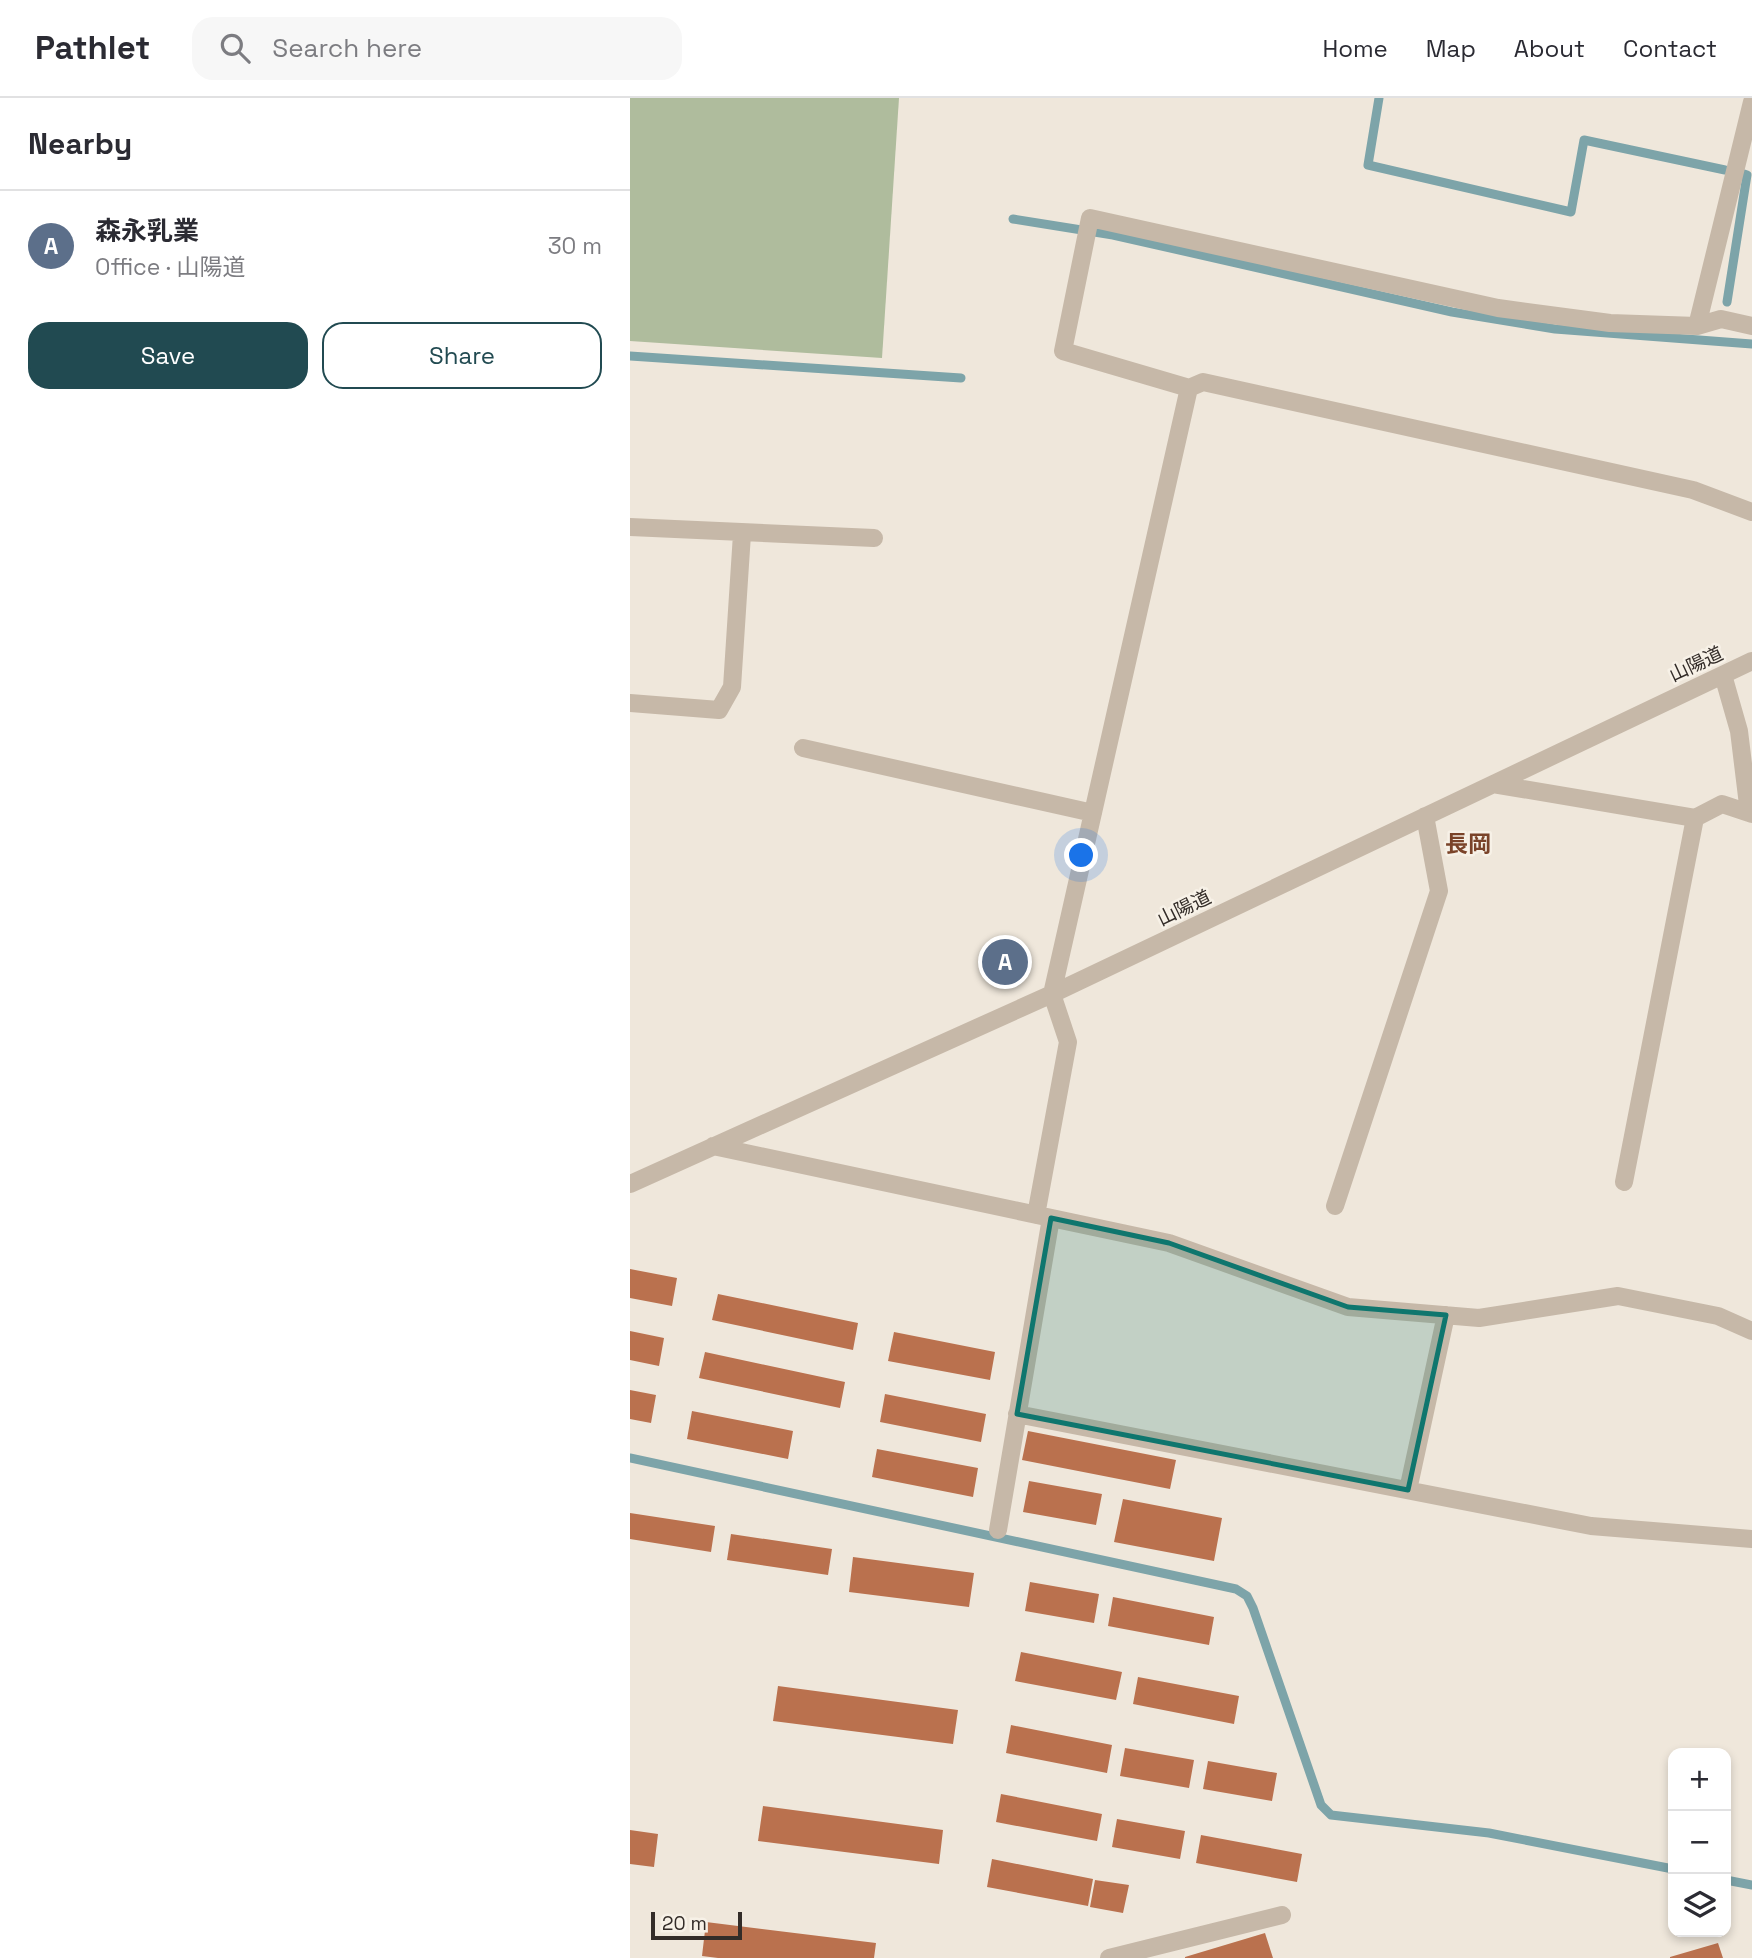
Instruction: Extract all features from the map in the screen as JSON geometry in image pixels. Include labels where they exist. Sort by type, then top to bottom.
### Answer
[{"type":"street","points":[[1697,326],[1752,102]]},
{"type":"street","points":[[1752,326],[1721,319],[1697,326],[1610,323],[1499,307],[1090,218],[1063,351],[1189,387],[1203,382],[1693,490],[1752,512]]},
{"type":"street","points":[[998,1530],[1017,1414],[1068,1042],[1052,994],[1189,387]]},
{"type":"street","points":[[630,527],[874,538]]},
{"type":"street","points":[[630,704],[719,710],[732,687],[742,534]]},
{"type":"street","name":"山陽道","points":[[630,1184],[1052,994],[1752,661]]},
{"type":"street","points":[[1493,784],[1695,818],[1722,804],[1751,814],[1739,731],[1723,675]]},
{"type":"street","points":[[803,748],[1093,813]]},
{"type":"street","points":[[1335,1206],[1439,891],[1425,816]]},
{"type":"street","points":[[1624,1182],[1695,818]]},
{"type":"street","points":[[713,1146],[1169,1243],[1348,1307],[1479,1318],[1618,1296],[1718,1316],[1752,1331]]},
{"type":"street","points":[[1408,1490],[1446,1315]]},
{"type":"street","points":[[1017,1414],[1591,1526],[1752,1539]]},
{"type":"street","points":[[1109,1958],[1282,1915]]},
{"type":"highlighted area","points":[[1051,1218],[1169,1243],[1348,1307],[1446,1315],[1408,1490],[1017,1414]]},
{"type":"green space","points":[[630,98],[899,98],[882,358],[630,341]]},
{"type":"building","points":[[630,1269],[677,1278],[672,1306],[630,1298]]},
{"type":"building","points":[[718,1294],[858,1323],[853,1350],[712,1320]]},
{"type":"building","points":[[630,1331],[664,1338],[659,1366],[630,1360]]},
{"type":"building","points":[[894,1332],[995,1352],[990,1380],[888,1361]]},
{"type":"building","points":[[705,1352],[845,1382],[840,1408],[699,1378]]},
{"type":"building","points":[[630,1390],[656,1395],[651,1423],[630,1419]]},
{"type":"building","points":[[885,1394],[986,1414],[981,1442],[880,1422]]},
{"type":"building","points":[[692,1411],[793,1431],[788,1459],[687,1439]]},
{"type":"building","points":[[1028,1431],[1176,1460],[1170,1489],[1022,1460]]},
{"type":"building","points":[[877,1449],[978,1468],[973,1497],[872,1477]]},
{"type":"building","points":[[1029,1481],[1102,1494],[1096,1525],[1023,1512]]},
{"type":"building","points":[[1123,1499],[1222,1518],[1214,1561],[1114,1542]]},
{"type":"building","points":[[630,1513],[715,1526],[711,1552],[630,1539]]},
{"type":"building","points":[[731,1534],[832,1549],[828,1575],[727,1560]]},
{"type":"building","points":[[853,1557],[974,1573],[969,1607],[849,1592]]},
{"type":"building","points":[[1030,1582],[1099,1594],[1094,1623],[1025,1611]]},
{"type":"building","points":[[1113,1597],[1214,1617],[1209,1645],[1108,1626]]},
{"type":"building","points":[[1021,1652],[1122,1672],[1116,1700],[1015,1681]]},
{"type":"building","points":[[1138,1677],[1239,1696],[1234,1724],[1133,1704]]},
{"type":"building","points":[[778,1686],[958,1710],[953,1744],[773,1721]]},
{"type":"building","points":[[1011,1725],[1112,1745],[1107,1773],[1006,1753]]},
{"type":"building","points":[[1125,1748],[1194,1760],[1189,1788],[1120,1776]]},
{"type":"building","points":[[1208,1761],[1277,1773],[1272,1801],[1203,1789]]},
{"type":"building","points":[[1001,1794],[1102,1814],[1097,1841],[996,1822]]},
{"type":"building","points":[[763,1806],[943,1830],[939,1864],[758,1841]]},
{"type":"building","points":[[1117,1819],[1185,1831],[1180,1859],[1112,1847]]},
{"type":"building","points":[[630,1830],[658,1834],[654,1867],[630,1864]]},
{"type":"building","points":[[1201,1835],[1302,1854],[1297,1882],[1196,1863]]},
{"type":"building","points":[[992,1859],[1093,1879],[1088,1906],[987,1887]]},
{"type":"building","points":[[1095,1880],[1129,1885],[1123,1913],[1090,1907]]},
{"type":"building","points":[[706,1922],[876,1943],[874,1958],[702,1956]]},
{"type":"building","points":[[1265,1933],[1273,1958],[1185,1958],[1185,1957]]},
{"type":"building","points":[[1718,1943],[1723,1958],[1670,1958],[1670,1957]]},
{"type":"waterway","points":[[1379,98],[1368,165],[1571,212],[1584,140],[1725,170]]},
{"type":"waterway","points":[[1727,302],[1747,175],[1744,174]]},
{"type":"waterway","points":[[1013,219],[1113,235],[1452,312],[1555,329],[1752,344]]},
{"type":"waterway","points":[[630,356],[961,378]]},
{"type":"waterway","points":[[630,1458],[1236,1589],[1247,1596],[1253,1608],[1321,1805],[1331,1815],[1489,1833],[1668,1868]]},
{"type":"waterway","points":[[1731,1881],[1752,1885]]},
{"type":"place","name":"森永乳業","points":[[1005,962]]},
{"type":"district","name":"長岡","points":[[1468,844]]}]
